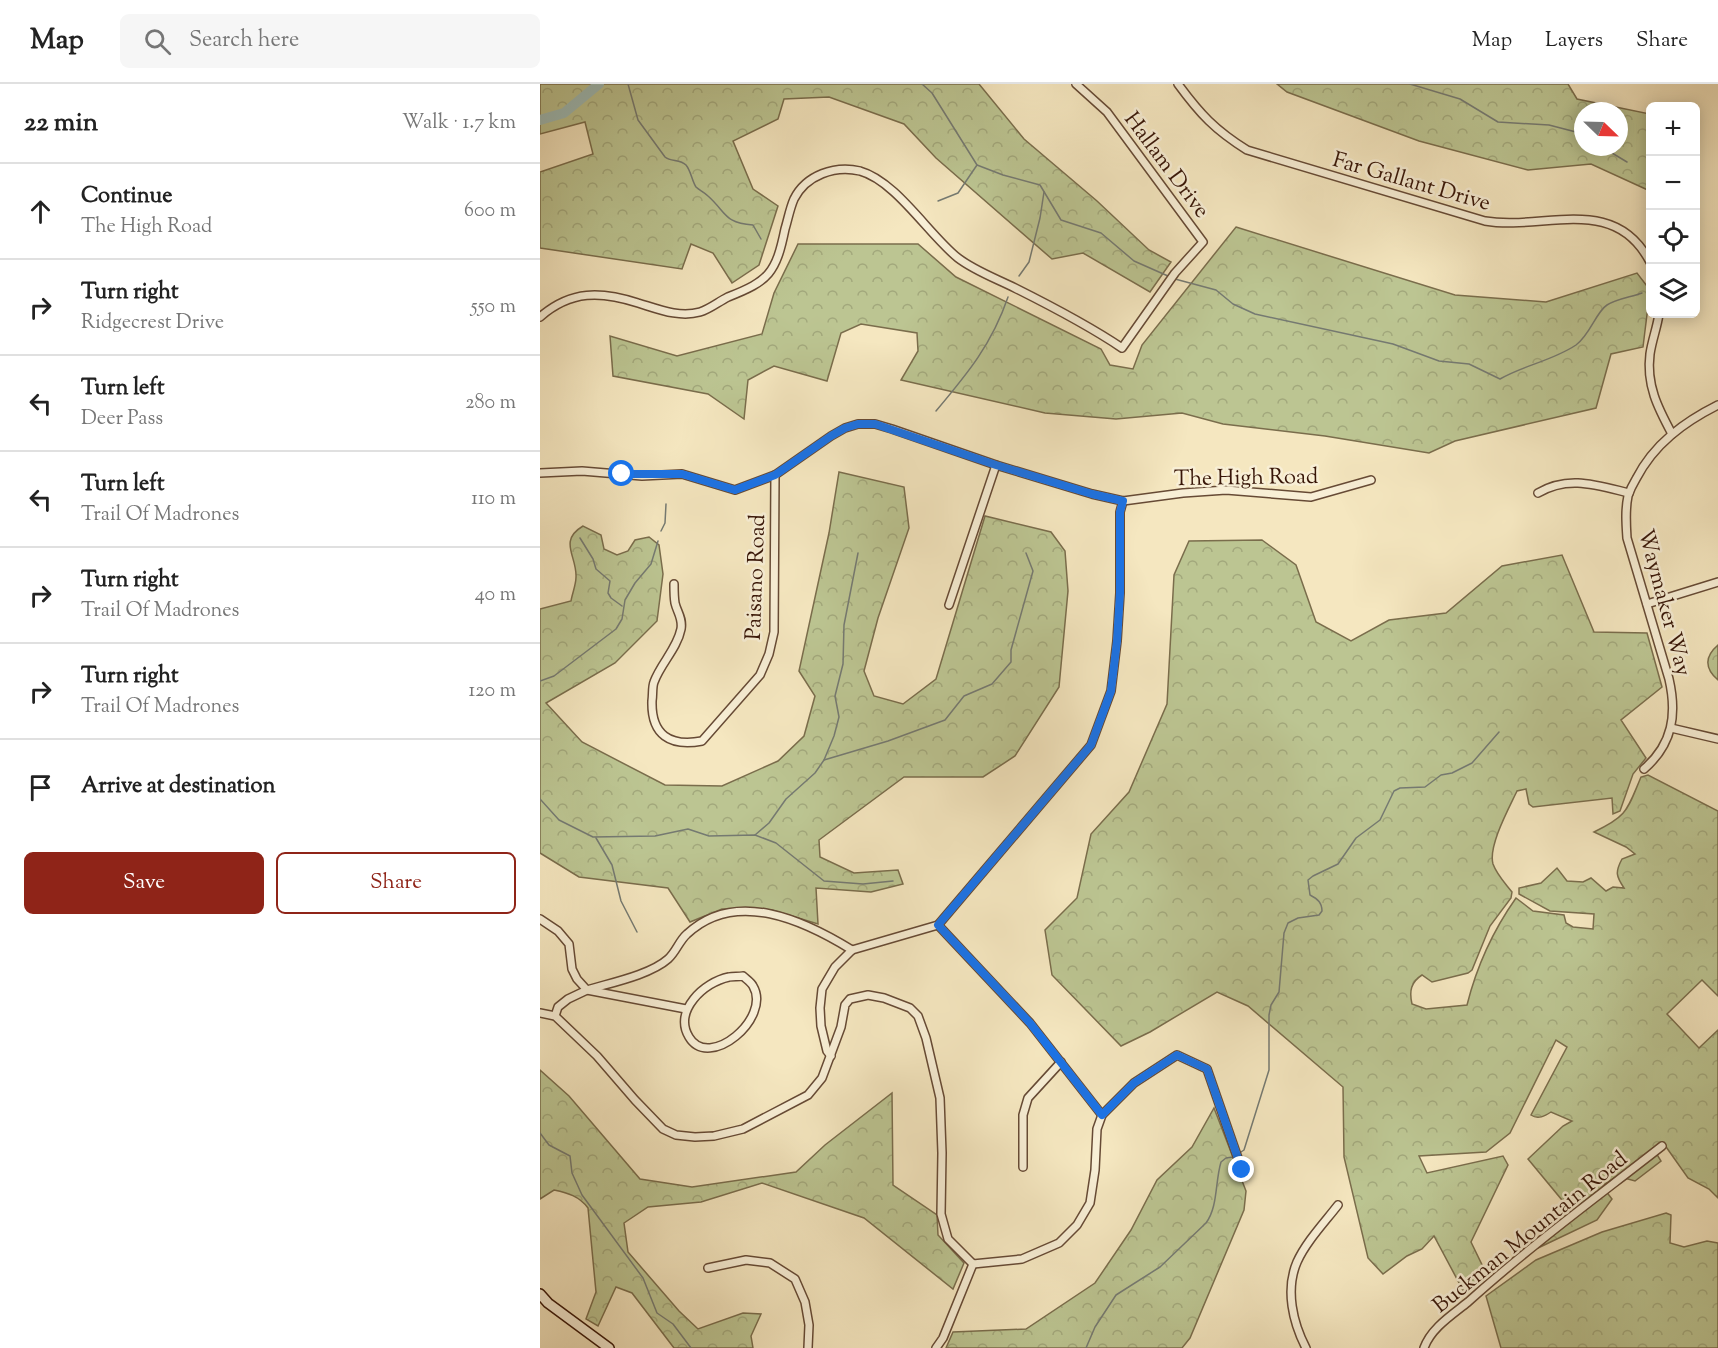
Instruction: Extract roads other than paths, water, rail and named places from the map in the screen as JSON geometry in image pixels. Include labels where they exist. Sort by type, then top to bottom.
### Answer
[{"type":"street","name":"Hallam Drive","points":[[540,317],[562,302],[587,295],[613,297],[679,314],[697,313],[751,288],[767,276],[775,265],[789,213],[798,193],[814,177],[824,172],[842,169],[861,172],[882,182],[926,224],[946,248],[967,265],[1038,300],[1122,348],[1179,267],[1203,242],[1107,112],[1076,84]]},
{"type":"street","name":"Far Gallant Drive","points":[[1178,84],[1209,123],[1247,150],[1485,221],[1508,224],[1579,218],[1596,220],[1624,231],[1633,238],[1646,256]]},
{"type":"street","points":[[1658,318],[1650,353],[1650,381],[1653,398],[1672,434]]},
{"type":"street","name":"Waymaker Way","points":[[1644,769],[1660,750],[1671,728],[1674,701],[1627,538],[1625,516],[1629,493],[1649,456],[1672,434],[1718,405]]},
{"type":"street","name":"The High Road","points":[[540,473],[582,471],[642,476],[682,474],[735,490],[775,475],[831,436],[858,424],[875,424],[996,465],[1123,501],[1226,490],[1311,497],[1371,480]]},
{"type":"street","points":[[949,605],[996,465]]},
{"type":"street","name":"Paisano Road","points":[[674,584],[675,604],[682,621],[681,628],[675,646],[654,683],[653,718],[656,727],[666,736],[688,744],[702,741],[760,675],[770,654],[774,632],[775,475]]},
{"type":"street","points":[[1538,493],[1552,485],[1585,483],[1629,493]]},
{"type":"street","points":[[831,1056],[827,1051],[820,1026],[822,989],[835,967],[852,950],[938,925],[1091,745],[1111,691],[1118,631],[1120,512],[1123,501]]},
{"type":"street","points":[[1647,604],[1718,582]]},
{"type":"street","points":[[1671,728],[1718,739]]},
{"type":"street","points":[[555,1016],[558,1006],[568,999],[587,990],[648,970],[668,959],[687,933],[714,916],[730,912],[778,915],[826,934],[852,950]]},
{"type":"street","points":[[540,919],[558,930],[569,944],[572,969],[587,990],[686,1009]]},
{"type":"street","points":[[938,925],[1030,1023],[1102,1115]]},
{"type":"street","points":[[743,976],[753,986],[756,995],[755,1009],[750,1022],[740,1034],[727,1043],[711,1049],[694,1044],[688,1036],[685,1023],[686,1009],[711,984],[728,977],[743,976]]},
{"type":"street","points":[[540,1013],[555,1016],[597,1056],[663,1129],[676,1135],[714,1136],[743,1129],[762,1121],[808,1095],[822,1078],[841,1027],[845,1005],[850,999],[868,995],[884,998],[910,1008],[918,1016],[926,1038],[940,1098],[941,1214],[948,1239],[973,1264]]},
{"type":"street","points":[[973,1264],[1022,1259],[1059,1243],[1077,1225],[1090,1203],[1095,1170],[1097,1129],[1102,1115],[1134,1083],[1177,1055],[1207,1069],[1242,1170]]},
{"type":"street","points":[[1023,1167],[1023,1115],[1028,1098],[1061,1062]]},
{"type":"street","name":"Buckman Mountain Road","points":[[1424,1348],[1427,1340],[1437,1328],[1494,1278],[1662,1146]]},
{"type":"street","points":[[1306,1348],[1292,1310],[1293,1275],[1298,1260],[1338,1205]]},
{"type":"street","points":[[708,1268],[746,1260],[770,1263],[795,1279],[805,1302],[809,1325],[808,1348]]},
{"type":"street","points":[[936,1348],[943,1338],[973,1264]]},
{"type":"street","points":[[540,1294],[599,1345],[609,1348]]},
{"type":"waterway","points":[[540,120],[564,113],[599,84]]},
{"type":"waterway","points":[[628,84],[638,120],[665,157],[686,165],[696,187],[731,219],[753,225],[761,239]]},
{"type":"waterway","points":[[922,84],[932,93],[977,165],[1040,185],[1061,220],[1101,233],[1134,261],[1168,276]]},
{"type":"waterway","points":[[1410,84],[1460,99],[1498,122],[1549,125],[1574,131]]},
{"type":"waterway","points":[[1617,156],[1627,162]]},
{"type":"waterway","points":[[938,201],[958,193],[977,165]]},
{"type":"waterway","points":[[1019,276],[1029,262],[1044,192]]},
{"type":"waterway","points":[[1175,279],[1216,290],[1233,304],[1255,314],[1393,344],[1439,361],[1469,364],[1500,379],[1576,345],[1585,336],[1603,308],[1642,293]]},
{"type":"waterway","points":[[936,411],[987,344],[1008,297]]},
{"type":"waterway","points":[[661,531],[665,523],[666,504]]},
{"type":"waterway","points":[[580,538],[593,559],[596,569],[610,581],[608,593],[611,598],[622,606]]},
{"type":"waterway","points":[[540,681],[554,676],[616,629],[622,619],[625,600],[635,583],[651,564],[658,541]]},
{"type":"waterway","points":[[824,760],[839,717],[835,696],[843,664],[844,625],[858,553]]},
{"type":"waterway","points":[[755,835],[769,823],[786,799],[815,773],[824,760],[888,741],[945,720],[964,696],[992,684],[1011,662],[1011,650],[1033,571],[1026,553]]},
{"type":"waterway","points":[[1241,1152],[1244,1150],[1269,1070],[1269,1015],[1271,1005],[1279,992],[1284,933],[1288,923],[1298,918],[1319,915],[1322,911],[1319,902],[1310,895],[1308,880],[1338,864],[1356,838],[1380,820],[1394,791],[1400,788],[1425,787],[1441,775],[1452,773],[1472,763],[1499,732]]},
{"type":"waterway","points":[[540,799],[559,820],[593,837],[655,836],[688,829],[709,836],[755,835],[776,843],[824,881],[863,884],[893,881]]},
{"type":"waterway","points":[[596,838],[612,865],[621,901],[637,932]]},
{"type":"waterway","points":[[540,1133],[549,1145],[570,1156],[572,1173],[582,1195],[643,1278],[657,1313],[673,1324],[691,1348]]},
{"type":"waterway","points":[[1086,1348],[1095,1327],[1116,1295],[1160,1267],[1206,1223],[1213,1210],[1221,1162],[1233,1157]]}]
